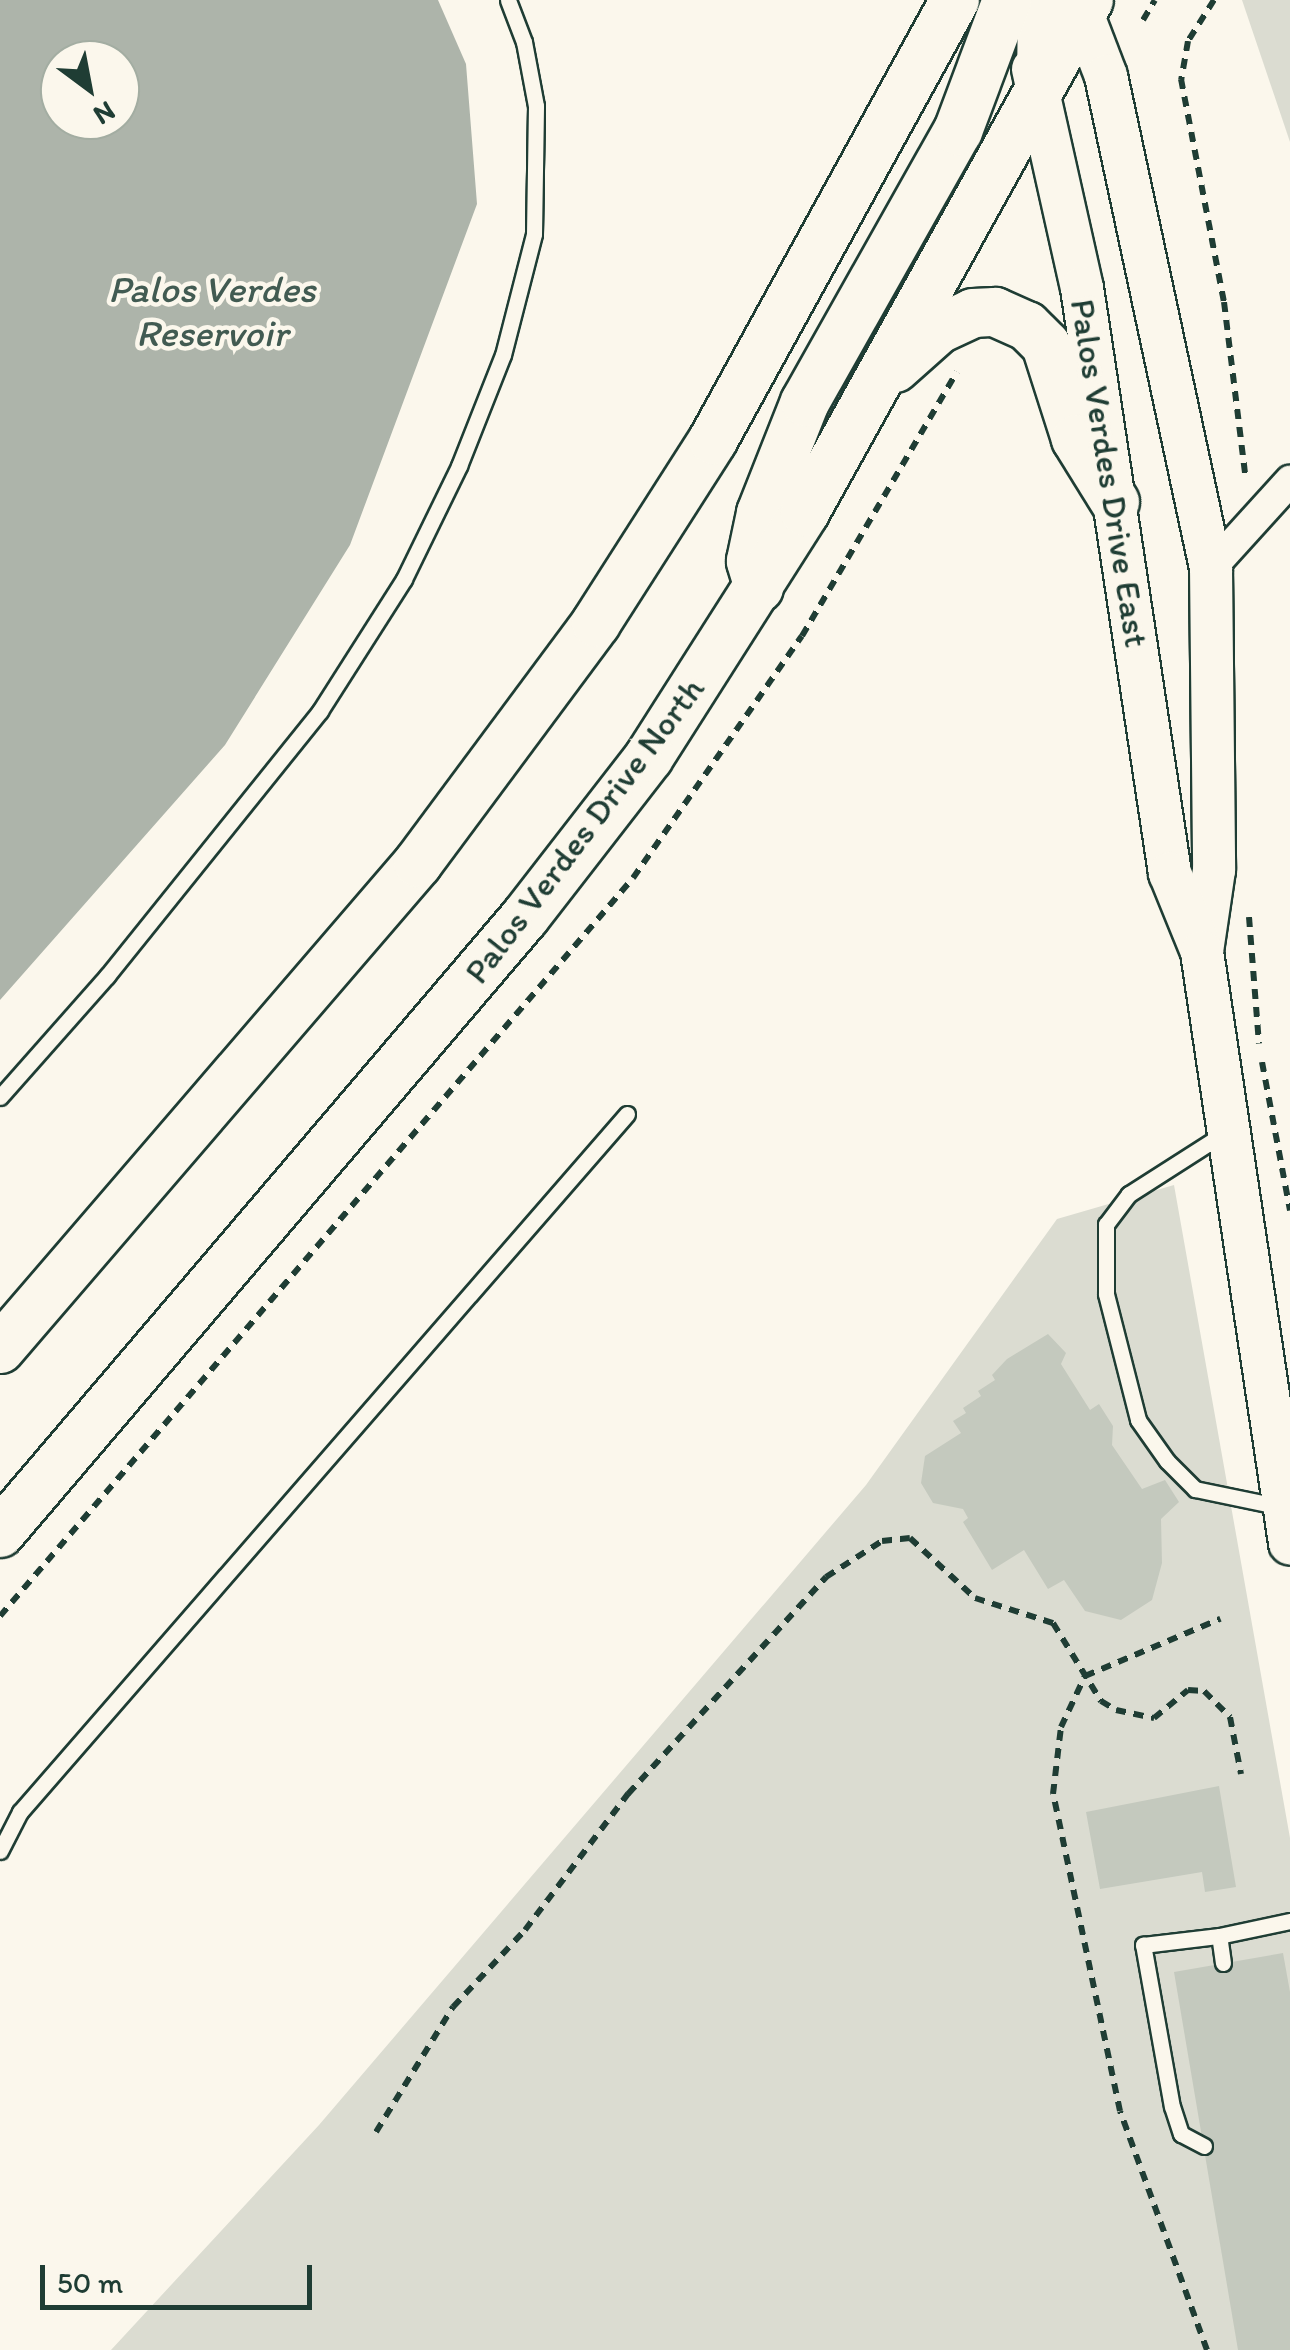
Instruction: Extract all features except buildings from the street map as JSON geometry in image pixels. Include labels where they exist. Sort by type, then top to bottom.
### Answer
[{"type":"main road","points":[[0,1349],[418,863],[596,624],[713,440],[955,0]]},
{"type":"main road","points":[[759,588],[751,561],[761,512],[804,402],[958,131],[1043,4]]},
{"type":"main road","name":"Palos Verdes Drive North","points":[[0,1533],[525,917],[649,756],[759,588],[878,383],[1041,84],[1043,4]]},
{"type":"main road","name":"Palos Verdes Drive East","points":[[1043,4],[1041,84],[1082,288],[1170,873],[1202,952],[1287,1526]]},
{"type":"main road","name":"Palos Verdes Drive East","points":[[1043,4],[1106,76],[1211,568],[1214,870],[1202,952]]},
{"type":"main road","points":[[878,383],[939,329],[973,313],[994,312],[1027,326],[1046,345],[1076,439],[1115,502]]},
{"type":"street","points":[[1211,568],[1290,481]]},
{"type":"lane","points":[[0,1098],[107,976],[320,711],[404,579],[459,466],[502,355],[534,234],[536,106],[524,42],[508,0]]},
{"type":"lane","points":[[0,1851],[20,1812],[627,1114]]},
{"type":"lane","points":[[1226,1132],[1129,1194],[1106,1224],[1106,1294],[1138,1420],[1166,1461],[1195,1489],[1287,1526]]},
{"type":"lane","points":[[1204,2146],[1181,2134],[1172,2106],[1143,1945],[1219,1936],[1290,1921]]},
{"type":"lane","points":[[1219,1936],[1223,1963]]},
{"type":"path","points":[[1143,20],[1155,0]]},
{"type":"path","points":[[376,2132],[453,2007],[525,1930],[628,1794],[826,1577],[882,1541],[910,1538],[975,1598],[1053,1623],[1101,1701],[1116,1710],[1154,1718],[1188,1690],[1204,1690],[1230,1717],[1242,1774]]},
{"type":"shaded area","points":[[1242,0],[1290,0],[1290,142]]},
{"type":"shaded area","points":[[1174,1185],[1290,1838],[1290,2350],[111,2350],[319,2125],[866,1485],[1057,1219]]},
{"type":"water","name":"Palos Verdes Reservoir","points":[[0,0],[438,0],[466,64],[477,204],[350,545],[225,745],[0,1000]]}]
